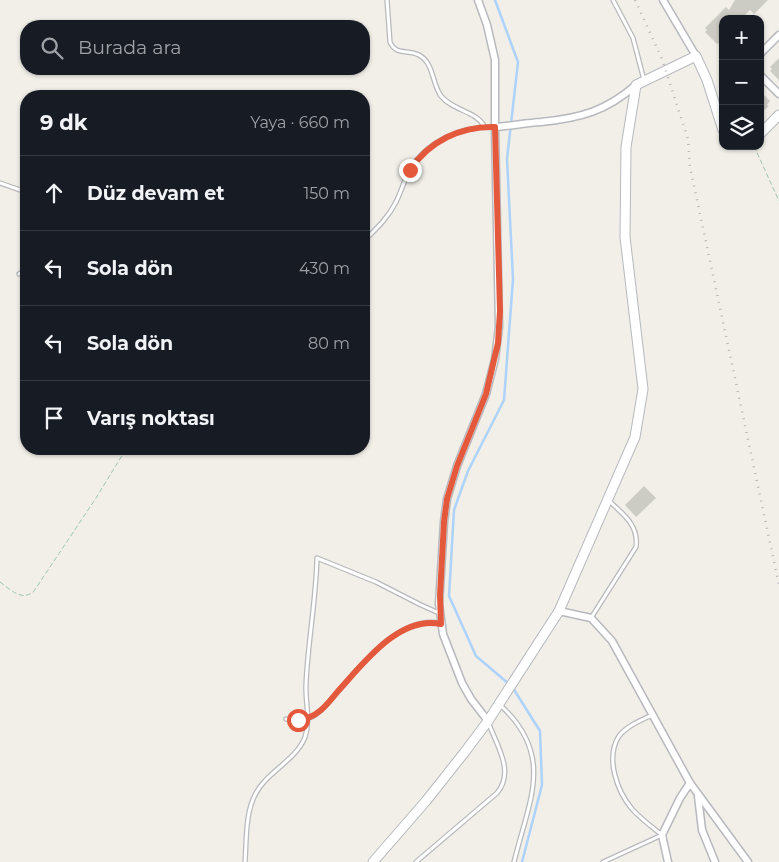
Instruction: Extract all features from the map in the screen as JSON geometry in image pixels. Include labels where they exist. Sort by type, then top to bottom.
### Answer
[{"type":"street","points":[[478,0],[496,60],[495,127],[500,311],[498,343],[486,394],[457,466],[447,499],[444,522],[440,613],[443,634],[462,682],[471,699],[488,721]]},
{"type":"street","points":[[663,0],[696,56],[707,80],[719,118]]},
{"type":"street","points":[[764,50],[779,35]]},
{"type":"street","points":[[495,127],[562,120],[594,112],[616,101],[640,83],[696,56]]},
{"type":"street","points":[[764,79],[779,94]]},
{"type":"street","points":[[373,862],[426,801],[488,721],[559,611],[635,437],[643,390],[626,237],[626,147],[640,83]]},
{"type":"street","points":[[764,130],[779,115]]},
{"type":"street","points":[[559,611],[591,618],[612,641],[690,783],[748,862]]},
{"type":"street","points":[[668,862],[662,835],[680,798],[690,783]]},
{"type":"street","points":[[698,795],[702,830],[715,862]]},
{"type":"lane","points":[[388,0],[391,45],[398,52],[416,54],[423,58],[428,64],[436,87],[443,98],[453,106],[478,117],[486,127]]},
{"type":"lane","points":[[613,0],[633,38],[640,83]]},
{"type":"lane","points":[[370,236],[390,213],[410,170],[424,152],[451,135],[467,129],[495,127]]},
{"type":"lane","points":[[0,183],[20,190]]},
{"type":"lane","points":[[591,618],[636,547],[633,526],[608,499]]},
{"type":"lane","points":[[245,862],[246,829],[254,796],[262,783],[299,748],[305,736],[307,718],[306,679],[316,599],[317,558],[360,574],[440,613]]},
{"type":"lane","points":[[286,718],[298,720],[321,711],[363,663],[392,637],[420,623],[441,624]]},
{"type":"lane","points":[[500,702],[526,739],[532,751],[534,764],[535,779],[532,795],[514,862]]},
{"type":"lane","points":[[603,862],[662,835],[637,814],[627,802],[615,775],[613,764],[614,751],[619,737],[629,727],[652,714]]},
{"type":"lane","points":[[416,862],[497,793],[502,785],[505,776],[505,766],[488,721]]},
{"type":"path","points":[[756,150],[779,201]]},
{"type":"path","points":[[0,582],[19,595],[29,595],[34,591],[122,455]]},
{"type":"building","points":[[735,0],[768,0],[754,14],[750,10],[745,15],[719,15],[719,43],[717,44],[705,32],[707,30],[705,28],[726,7],[729,10]]},
{"type":"building","points":[[779,58],[779,80],[770,71],[772,69],[770,67]]},
{"type":"building","points":[[764,95],[770,101],[767,105],[769,106],[764,110]]},
{"type":"building","points":[[644,486],[656,498],[636,517],[625,505]]},
{"type":"waterway","points":[[495,0],[518,62],[507,159],[513,279],[504,400],[468,471],[454,510],[449,596],[476,656],[509,684]]},
{"type":"waterway","points":[[513,688],[540,731],[542,785],[522,862]]},
{"type":"railway","points":[[635,0],[662,59],[688,139],[690,167],[779,585]]},
{"type":"route","points":[[298,720],[312,717],[321,711],[363,663],[392,637],[420,623],[441,624],[440,595],[447,499],[457,466],[480,412],[495,359],[500,311],[495,127],[467,129],[437,142],[424,152],[410,170]]}]
